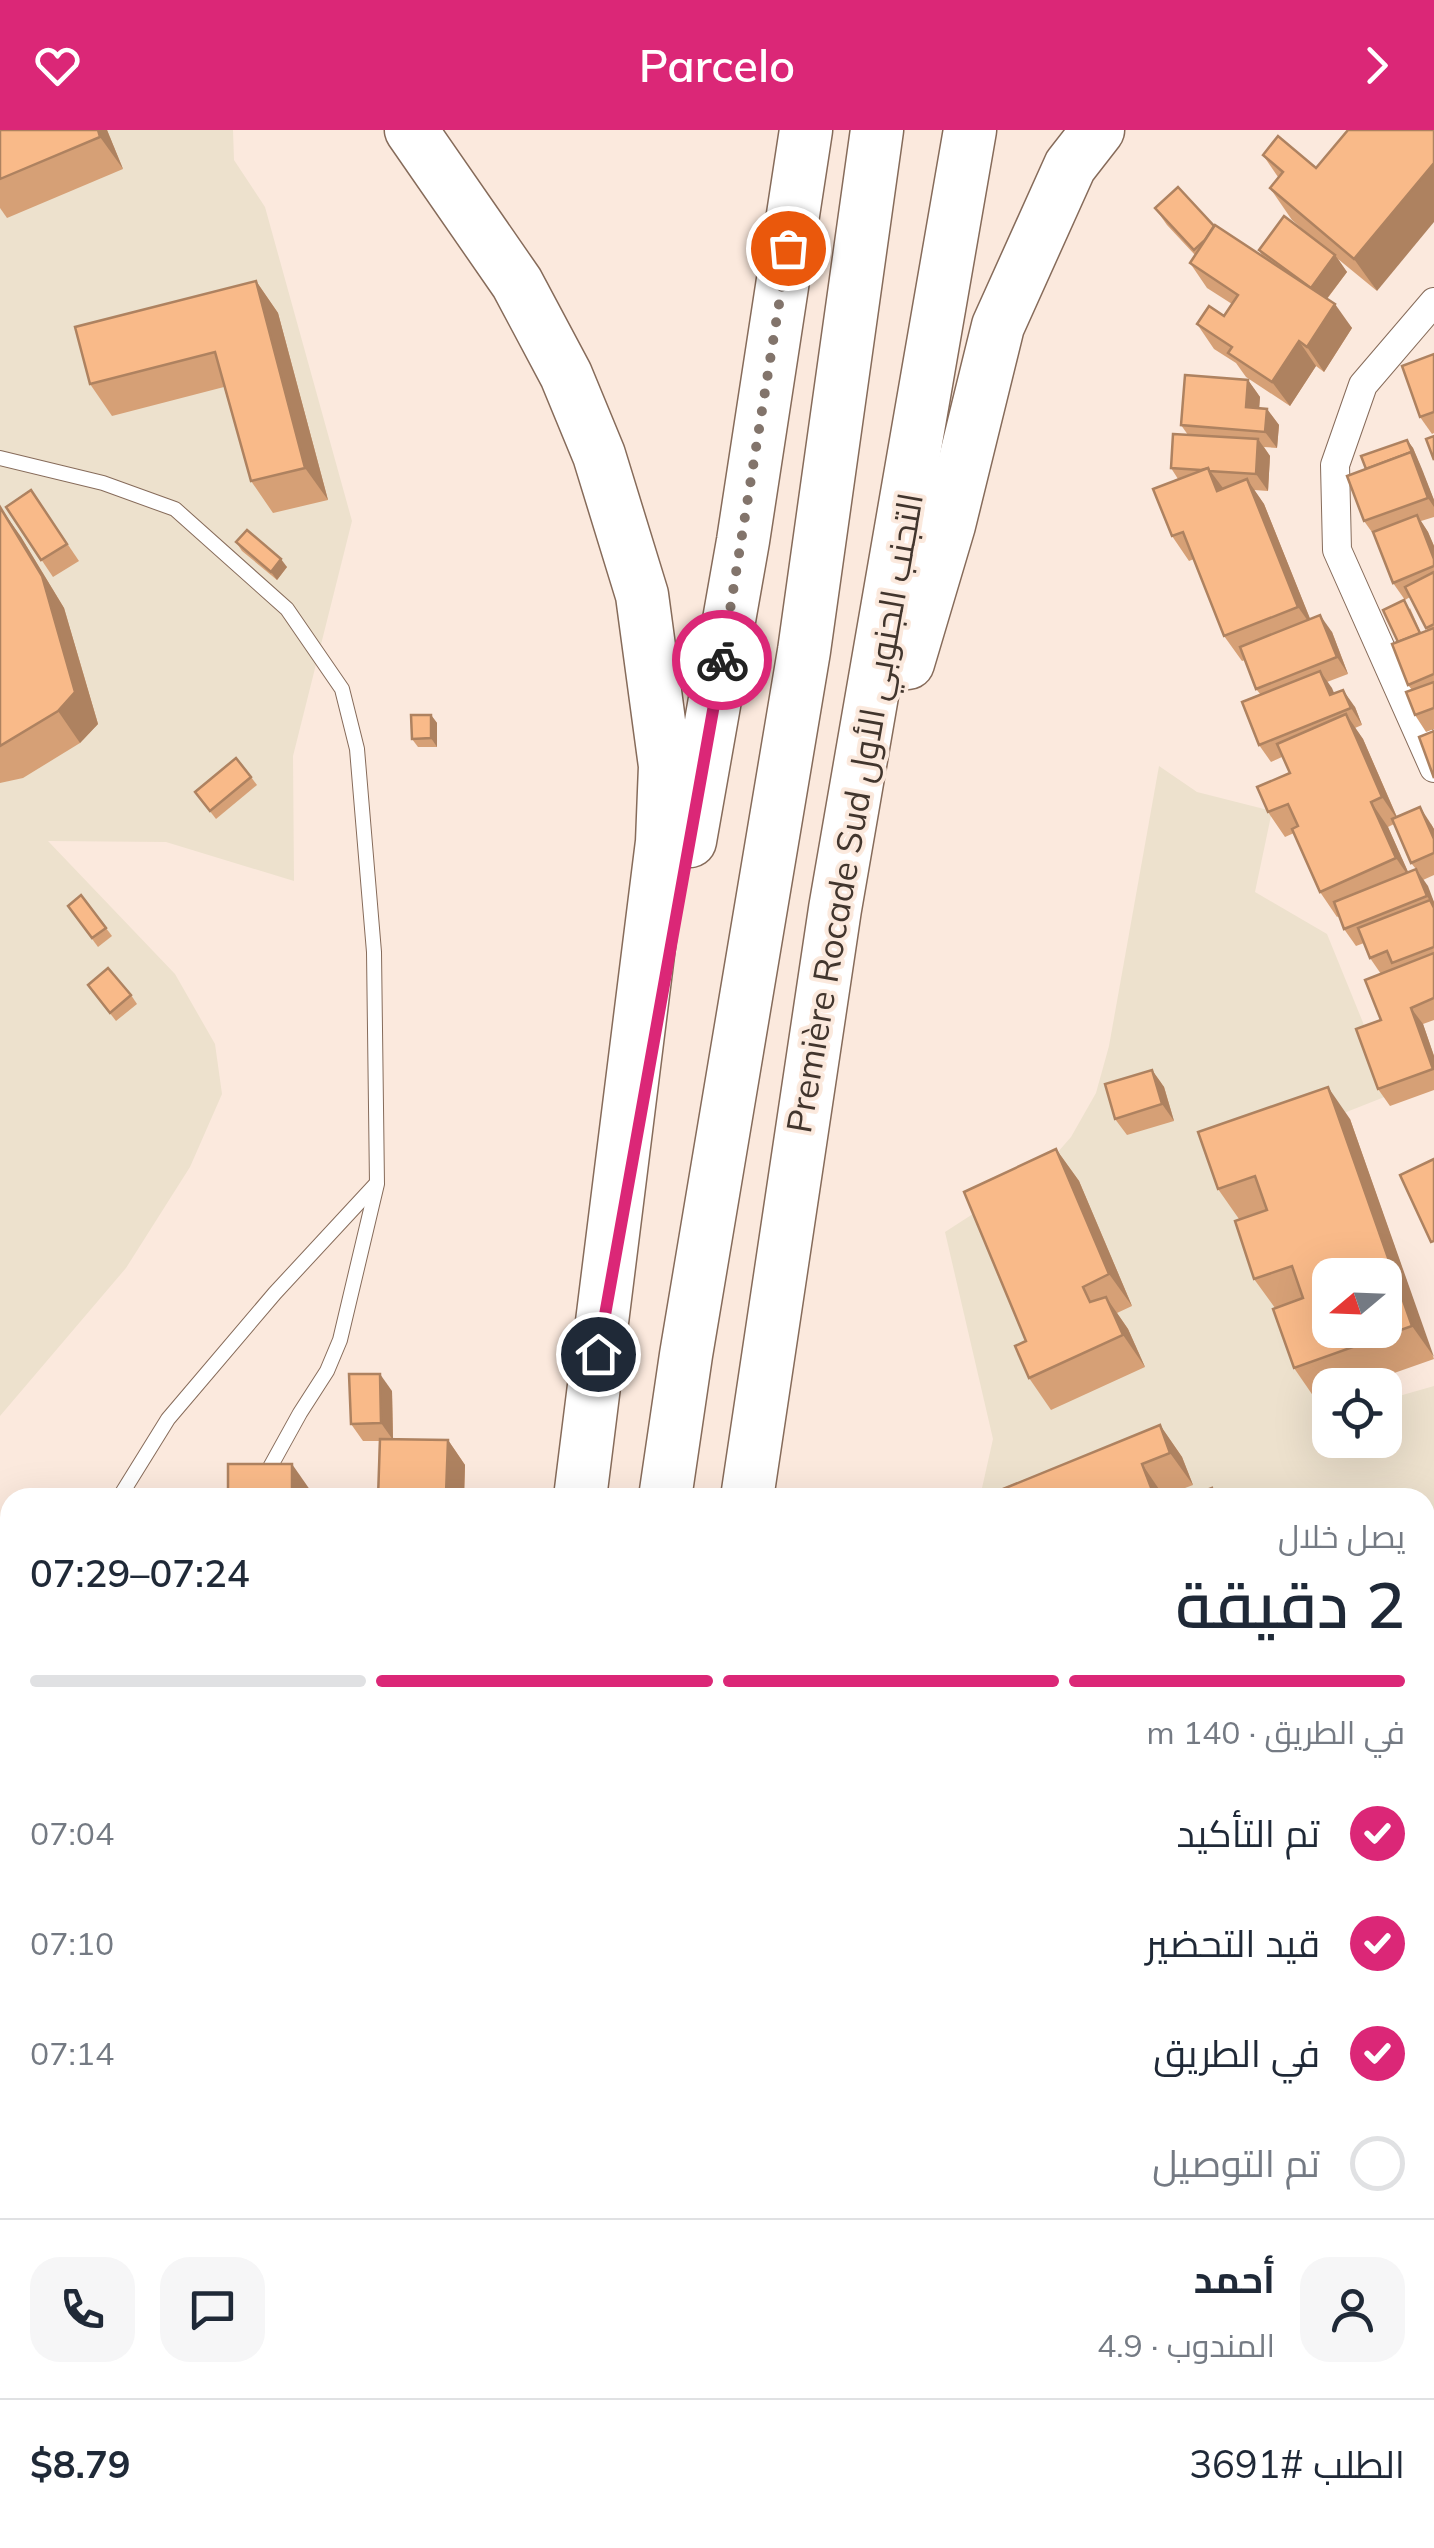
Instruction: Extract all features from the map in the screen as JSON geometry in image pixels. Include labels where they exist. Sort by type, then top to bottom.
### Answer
[{"type":"highway","points":[[411,130],[517,283],[566,375],[599,455],[642,595],[666,766],[662,842],[581,1488]]},
{"type":"highway","points":[[598,1354],[743,541],[806,130]]},
{"type":"highway","points":[[666,1488],[804,651],[877,130]]},
{"type":"highway","name":"Première Rocade Sud التجنب الجنوبي الأول","points":[[748,1488],[835,909],[970,130]]},
{"type":"highway","points":[[835,909],[949,525],[998,326],[1070,166],[1098,130]]},
{"type":"street","points":[[1434,302],[1363,385],[1335,466],[1337,550],[1434,768]]},
{"type":"lane","points":[[0,458],[103,483],[175,509],[287,608],[342,689],[357,749],[374,952],[377,1184],[340,1340],[327,1370],[258,1488]]},
{"type":"lane","points":[[125,1488],[168,1419],[275,1293],[377,1184]]},
{"type":"shaded area","points":[[0,130],[233,130],[234,160],[265,207],[352,521],[293,756],[294,881],[166,842],[48,841],[175,974],[215,1044],[222,1094],[190,1167],[126,1268],[0,1416]]},
{"type":"shaded area","points":[[1159,766],[1197,792],[1272,811],[1255,892],[1327,934],[1392,1094],[1228,1159],[1314,1368],[1312,1458],[1402,1458],[1402,1395],[1434,1386],[1434,1488],[982,1488],[993,1439],[945,1232],[1044,1168],[1071,1137],[1096,1093],[1109,1046]]},
{"type":"building","points":[[0,130],[98,130],[100,137],[0,179]]},
{"type":"building","points":[[1348,130],[1434,130],[1434,163],[1354,259],[1270,188],[1283,172],[1263,155],[1278,136],[1316,168]]},
{"type":"building","points":[[1178,187],[1214,226],[1194,250],[1155,208]]},
{"type":"building","points":[[1284,216],[1335,255],[1311,288],[1259,250]]},
{"type":"building","points":[[1215,225],[1335,304],[1307,347],[1299,341],[1272,382],[1228,353],[1232,347],[1197,324],[1209,306],[1224,316],[1238,295],[1190,263]]},
{"type":"building","points":[[256,281],[305,468],[251,481],[215,352],[90,384],[75,327]]},
{"type":"building","points":[[1434,354],[1434,412],[1420,417],[1402,366]]},
{"type":"building","points":[[1185,375],[1248,380],[1246,407],[1267,409],[1265,432],[1181,425]]},
{"type":"building","points":[[1173,434],[1258,439],[1256,474],[1171,468]]},
{"type":"building","points":[[1434,436],[1434,460],[1426,439]]},
{"type":"building","points":[[1407,440],[1414,457],[1411,452],[1366,469],[1361,456]]},
{"type":"building","points":[[1411,452],[1428,498],[1364,521],[1347,476]]},
{"type":"building","points":[[1208,468],[1217,491],[1247,479],[1298,607],[1224,636],[1183,532],[1172,536],[1153,489]]},
{"type":"building","points":[[31,490],[67,544],[41,560],[6,507]]},
{"type":"building","points":[[0,507],[42,576],[75,692],[58,711],[0,746]]},
{"type":"building","points":[[1417,515],[1434,566],[1393,583],[1373,532]]},
{"type":"building","points":[[247,530],[281,559],[271,572],[236,542]]},
{"type":"building","points":[[1434,572],[1434,624],[1426,628],[1405,587]]},
{"type":"building","points":[[1404,600],[1420,633],[1398,642],[1383,610]]},
{"type":"building","points":[[1320,615],[1337,657],[1256,689],[1240,647]]},
{"type":"building","points":[[1434,628],[1434,674],[1408,685],[1392,644]]},
{"type":"building","points":[[1320,671],[1330,695],[1343,690],[1351,708],[1259,745],[1242,702]]},
{"type":"building","points":[[1434,682],[1434,708],[1415,715],[1406,692]]},
{"type":"building","points":[[1346,714],[1382,797],[1371,802],[1396,858],[1320,892],[1292,829],[1298,826],[1288,804],[1268,812],[1257,787],[1290,773],[1277,744]]},
{"type":"building","points":[[411,715],[431,715],[431,738],[412,739]]},
{"type":"building","points":[[1434,731],[1434,778],[1419,737]]},
{"type":"building","points":[[236,758],[251,777],[210,811],[195,792]]},
{"type":"building","points":[[1420,807],[1434,839],[1434,853],[1411,863],[1392,819]]},
{"type":"building","points":[[1416,869],[1427,896],[1344,929],[1334,902]]},
{"type":"building","points":[[81,895],[106,928],[92,938],[68,906]]},
{"type":"building","points":[[1430,900],[1434,908],[1434,947],[1392,963],[1387,951],[1370,958],[1358,928]]},
{"type":"building","points":[[1434,953],[1434,998],[1411,1008],[1433,1069],[1378,1089],[1356,1029],[1381,1020],[1365,980]]},
{"type":"building","points":[[108,968],[131,995],[110,1013],[88,985]]},
{"type":"building","points":[[1152,1070],[1162,1104],[1115,1119],[1105,1084]]},
{"type":"building","points":[[1328,1087],[1388,1258],[1312,1258],[1312,1348],[1350,1348],[1294,1368],[1273,1309],[1303,1298],[1292,1266],[1254,1279],[1235,1221],[1267,1210],[1255,1176],[1218,1189],[1198,1132]]},
{"type":"building","points":[[1056,1149],[1109,1274],[1083,1287],[1090,1302],[1106,1297],[1123,1335],[1029,1378],[1015,1346],[1026,1341],[964,1192]]},
{"type":"building","points":[[1434,1159],[1434,1241],[1431,1242],[1400,1175]]},
{"type":"building","points":[[1402,1298],[1412,1326],[1402,1330]]},
{"type":"building","points":[[349,1374],[380,1374],[381,1423],[351,1424]]},
{"type":"building","points":[[1160,1425],[1170,1453],[1142,1464],[1151,1488],[1006,1488]]},
{"type":"building","points":[[380,1439],[448,1440],[446,1488],[378,1488]]},
{"type":"building","points":[[228,1464],[292,1464],[292,1488],[228,1488]]},
{"type":"way so far","points":[[722,660],[788,248]]},
{"type":"route","points":[[598,1354],[722,660]]}]
